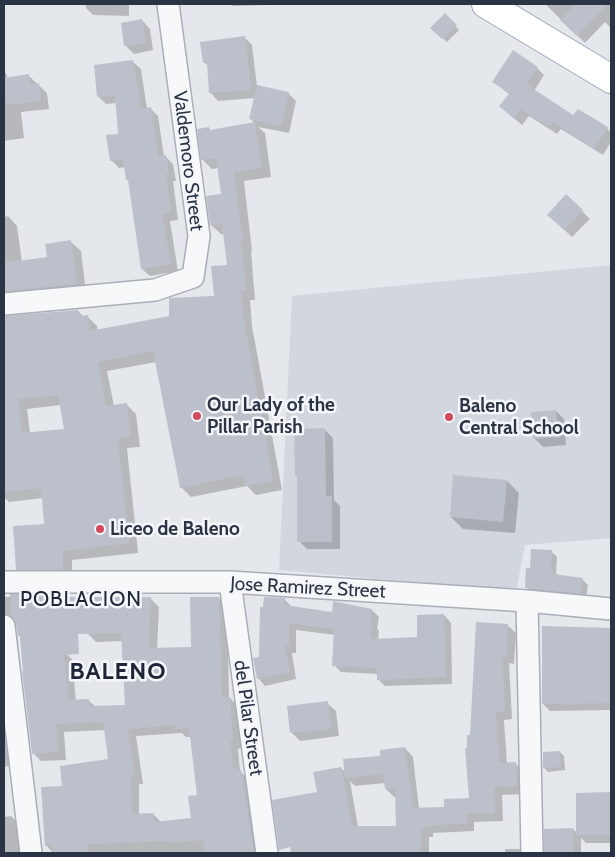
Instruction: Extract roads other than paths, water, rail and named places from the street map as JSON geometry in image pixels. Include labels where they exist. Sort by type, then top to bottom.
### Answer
[{"type":"main road","points":[[486,4],[611,79]]},
{"type":"street","name":"Valdemoro Street","points":[[4,304],[155,290],[193,277],[199,236],[168,4]]},
{"type":"street","name":"Jose Ramirez Street","points":[[4,582],[230,582],[526,601],[611,609]]},
{"type":"street","name":"del Pilar Street","points":[[230,582],[267,853]]},
{"type":"street","points":[[526,601],[532,853]]},
{"type":"street","points":[[4,626],[31,853]]},
{"type":"place","name":"Our Lady of the Pillar Parish","points":[[197,416]]},
{"type":"place","name":"Baleno Central School","points":[[449,417]]},
{"type":"place","name":"Liceo de Baleno","points":[[100,529]]},
{"type":"district","name":"POBLACION","points":[[81,600]]},
{"type":"district","name":"BALENO","points":[[118,672]]}]
